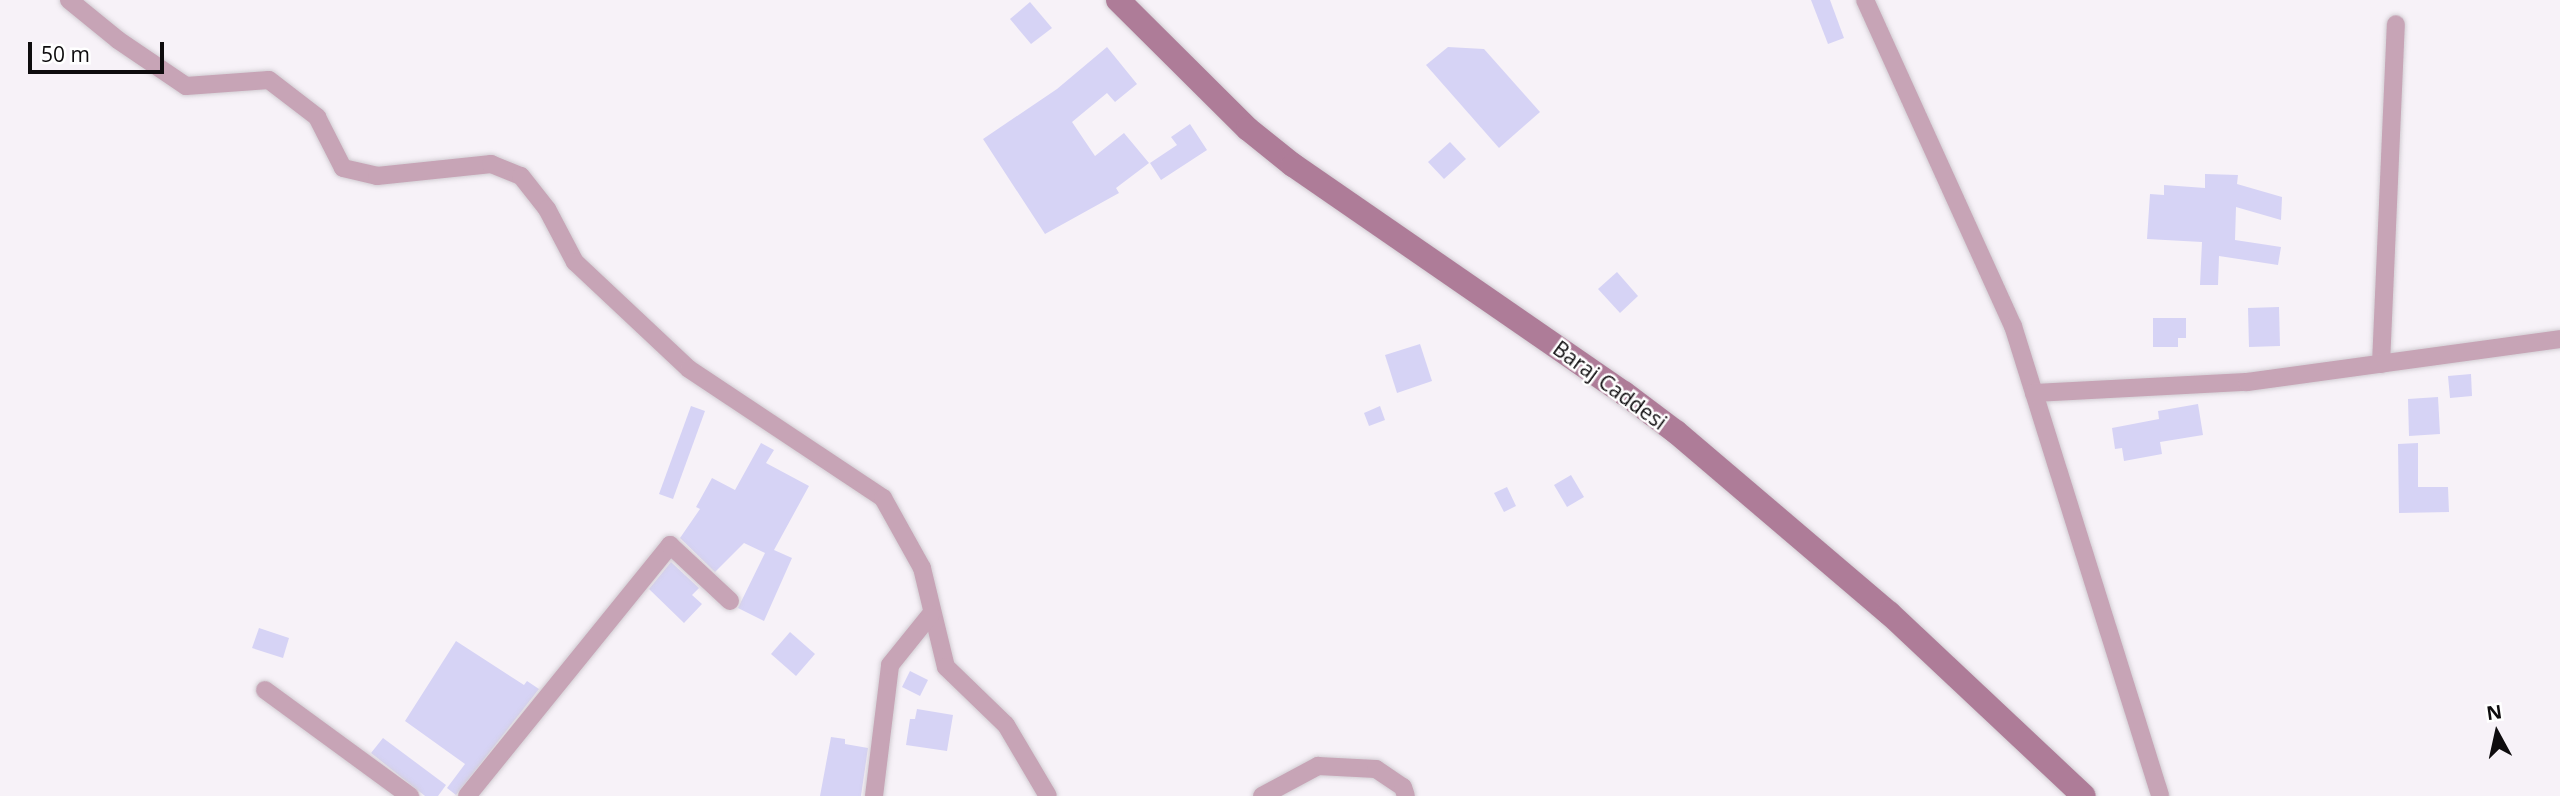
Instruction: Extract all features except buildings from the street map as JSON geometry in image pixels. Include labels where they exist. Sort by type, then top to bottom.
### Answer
[{"type":"main road","name":"Baraj Caddesi","points":[[1118,0],[1248,129],[1293,165],[1624,393],[1676,432],[1889,612],[2084,796]]},
{"type":"street","points":[[69,0],[118,40],[186,86],[269,80],[317,117],[343,168],[377,176],[491,164],[521,176],[547,209],[575,262],[689,369],[883,498],[922,568],[946,667],[1006,725],[1048,796]]},
{"type":"street","points":[[1865,0],[2013,326],[2160,796]]},
{"type":"street","points":[[2381,364],[2396,24]]},
{"type":"street","points":[[2034,393],[2247,382],[2560,339]]},
{"type":"street","points":[[467,796],[670,545],[730,601]]},
{"type":"street","points":[[874,796],[890,665],[931,614]]},
{"type":"street","points":[[265,690],[410,796]]},
{"type":"street","points":[[1262,796],[1318,766],[1376,769],[1403,787],[1406,796]]}]
